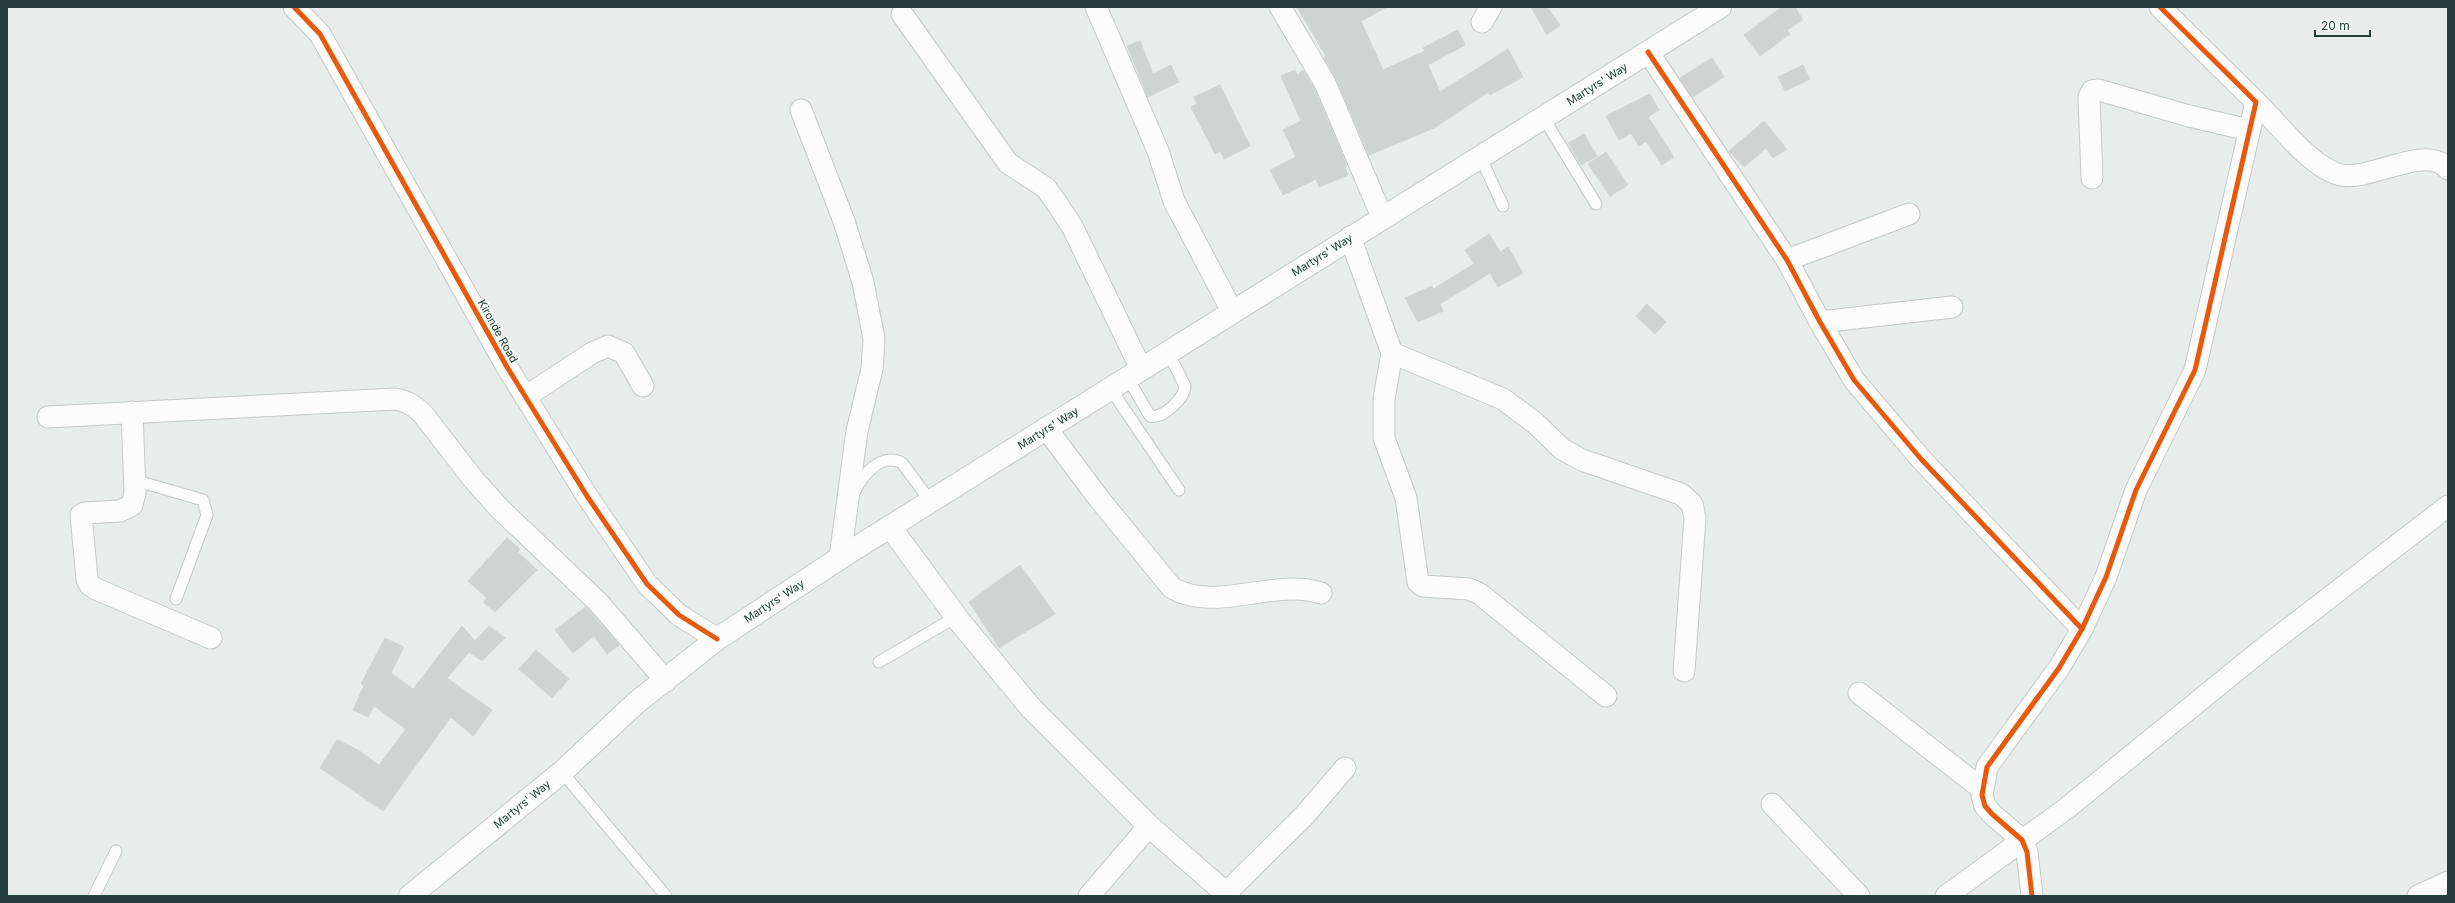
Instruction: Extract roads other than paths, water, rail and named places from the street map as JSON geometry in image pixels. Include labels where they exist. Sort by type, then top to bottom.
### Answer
[{"type":"main road","name":"Martyrs' Way","points":[[410,896],[562,772],[637,702],[666,681],[717,639],[840,558],[890,528],[1046,428],[1720,7]]},
{"type":"main road","points":[[890,528],[956,616],[1031,708],[1149,826],[1228,894]]},
{"type":"street","name":"Kironde Road","points":[[294,7],[320,34],[525,397],[587,496],[647,584],[679,615],[717,639]]},
{"type":"street","points":[[1096,7],[1158,151],[1174,201],[1232,311]]},
{"type":"street","points":[[1280,7],[1325,83],[1382,217]]},
{"type":"street","points":[[2160,7],[2316,163],[2341,174],[2365,174],[2424,159],[2443,162],[2448,169]]},
{"type":"street","points":[[902,14],[1008,163],[1046,188],[1073,228],[1126,378]]},
{"type":"street","points":[[1648,52],[1787,260],[1820,322],[1854,380],[1921,459],[2082,629]]},
{"type":"street","points":[[2092,178],[2089,97],[2092,91],[2099,90],[2189,116],[2249,130]]},
{"type":"street","points":[[2032,896],[2027,852],[2022,840],[1985,806],[1982,788],[1987,767],[2059,668],[2082,629],[2106,577],[2136,490],[2195,370],[2256,102]]},
{"type":"street","points":[[802,110],[844,221],[863,282],[874,339],[872,369],[857,431],[849,504],[840,558]]},
{"type":"street","points":[[1787,260],[1909,214]]},
{"type":"street","points":[[1350,237],[1392,352],[1384,399],[1384,438],[1406,498],[1418,582],[1423,586],[1470,589],[1480,594],[1606,696]]},
{"type":"street","points":[[1820,322],[1952,307]]},
{"type":"street","points":[[525,397],[592,353],[608,346],[624,353],[643,386]]},
{"type":"street","points":[[1392,352],[1503,399],[1535,423],[1562,449],[1582,460],[1681,494],[1692,504],[1695,518],[1684,671]]},
{"type":"street","points":[[48,417],[395,399],[414,405],[500,509],[598,602],[666,681]]},
{"type":"street","points":[[132,412],[135,493],[132,505],[120,511],[81,515],[90,585],[211,638]]},
{"type":"street","points":[[1046,428],[1100,500],[1172,588],[1185,595],[1201,598],[1281,590],[1313,591],[1320,594]]},
{"type":"street","points":[[1946,896],[2067,808],[2264,648],[2448,506]]},
{"type":"street","points":[[1859,693],[1982,788]]},
{"type":"street","points":[[1228,894],[1304,816],[1345,768]]},
{"type":"street","points":[[1772,804],[1860,896]]},
{"type":"street","points":[[1089,896],[1149,826]]},
{"type":"street","points":[[2418,896],[2448,882]]},
{"type":"lane","points":[[1543,117],[1596,204]]},
{"type":"lane","points":[[1480,156],[1503,206]]},
{"type":"lane","points":[[1126,378],[1150,416],[1159,416],[1181,399],[1185,392],[1185,386],[1168,352]]},
{"type":"lane","points":[[1126,378],[1179,490]]},
{"type":"lane","points":[[849,504],[865,472],[887,460],[895,459],[902,462],[931,502]]},
{"type":"lane","points":[[134,480],[203,500],[207,508],[207,515],[176,599]]},
{"type":"lane","points":[[879,662],[956,616]]},
{"type":"lane","points":[[562,772],[666,896]]},
{"type":"lane","points":[[94,896],[116,851]]}]
